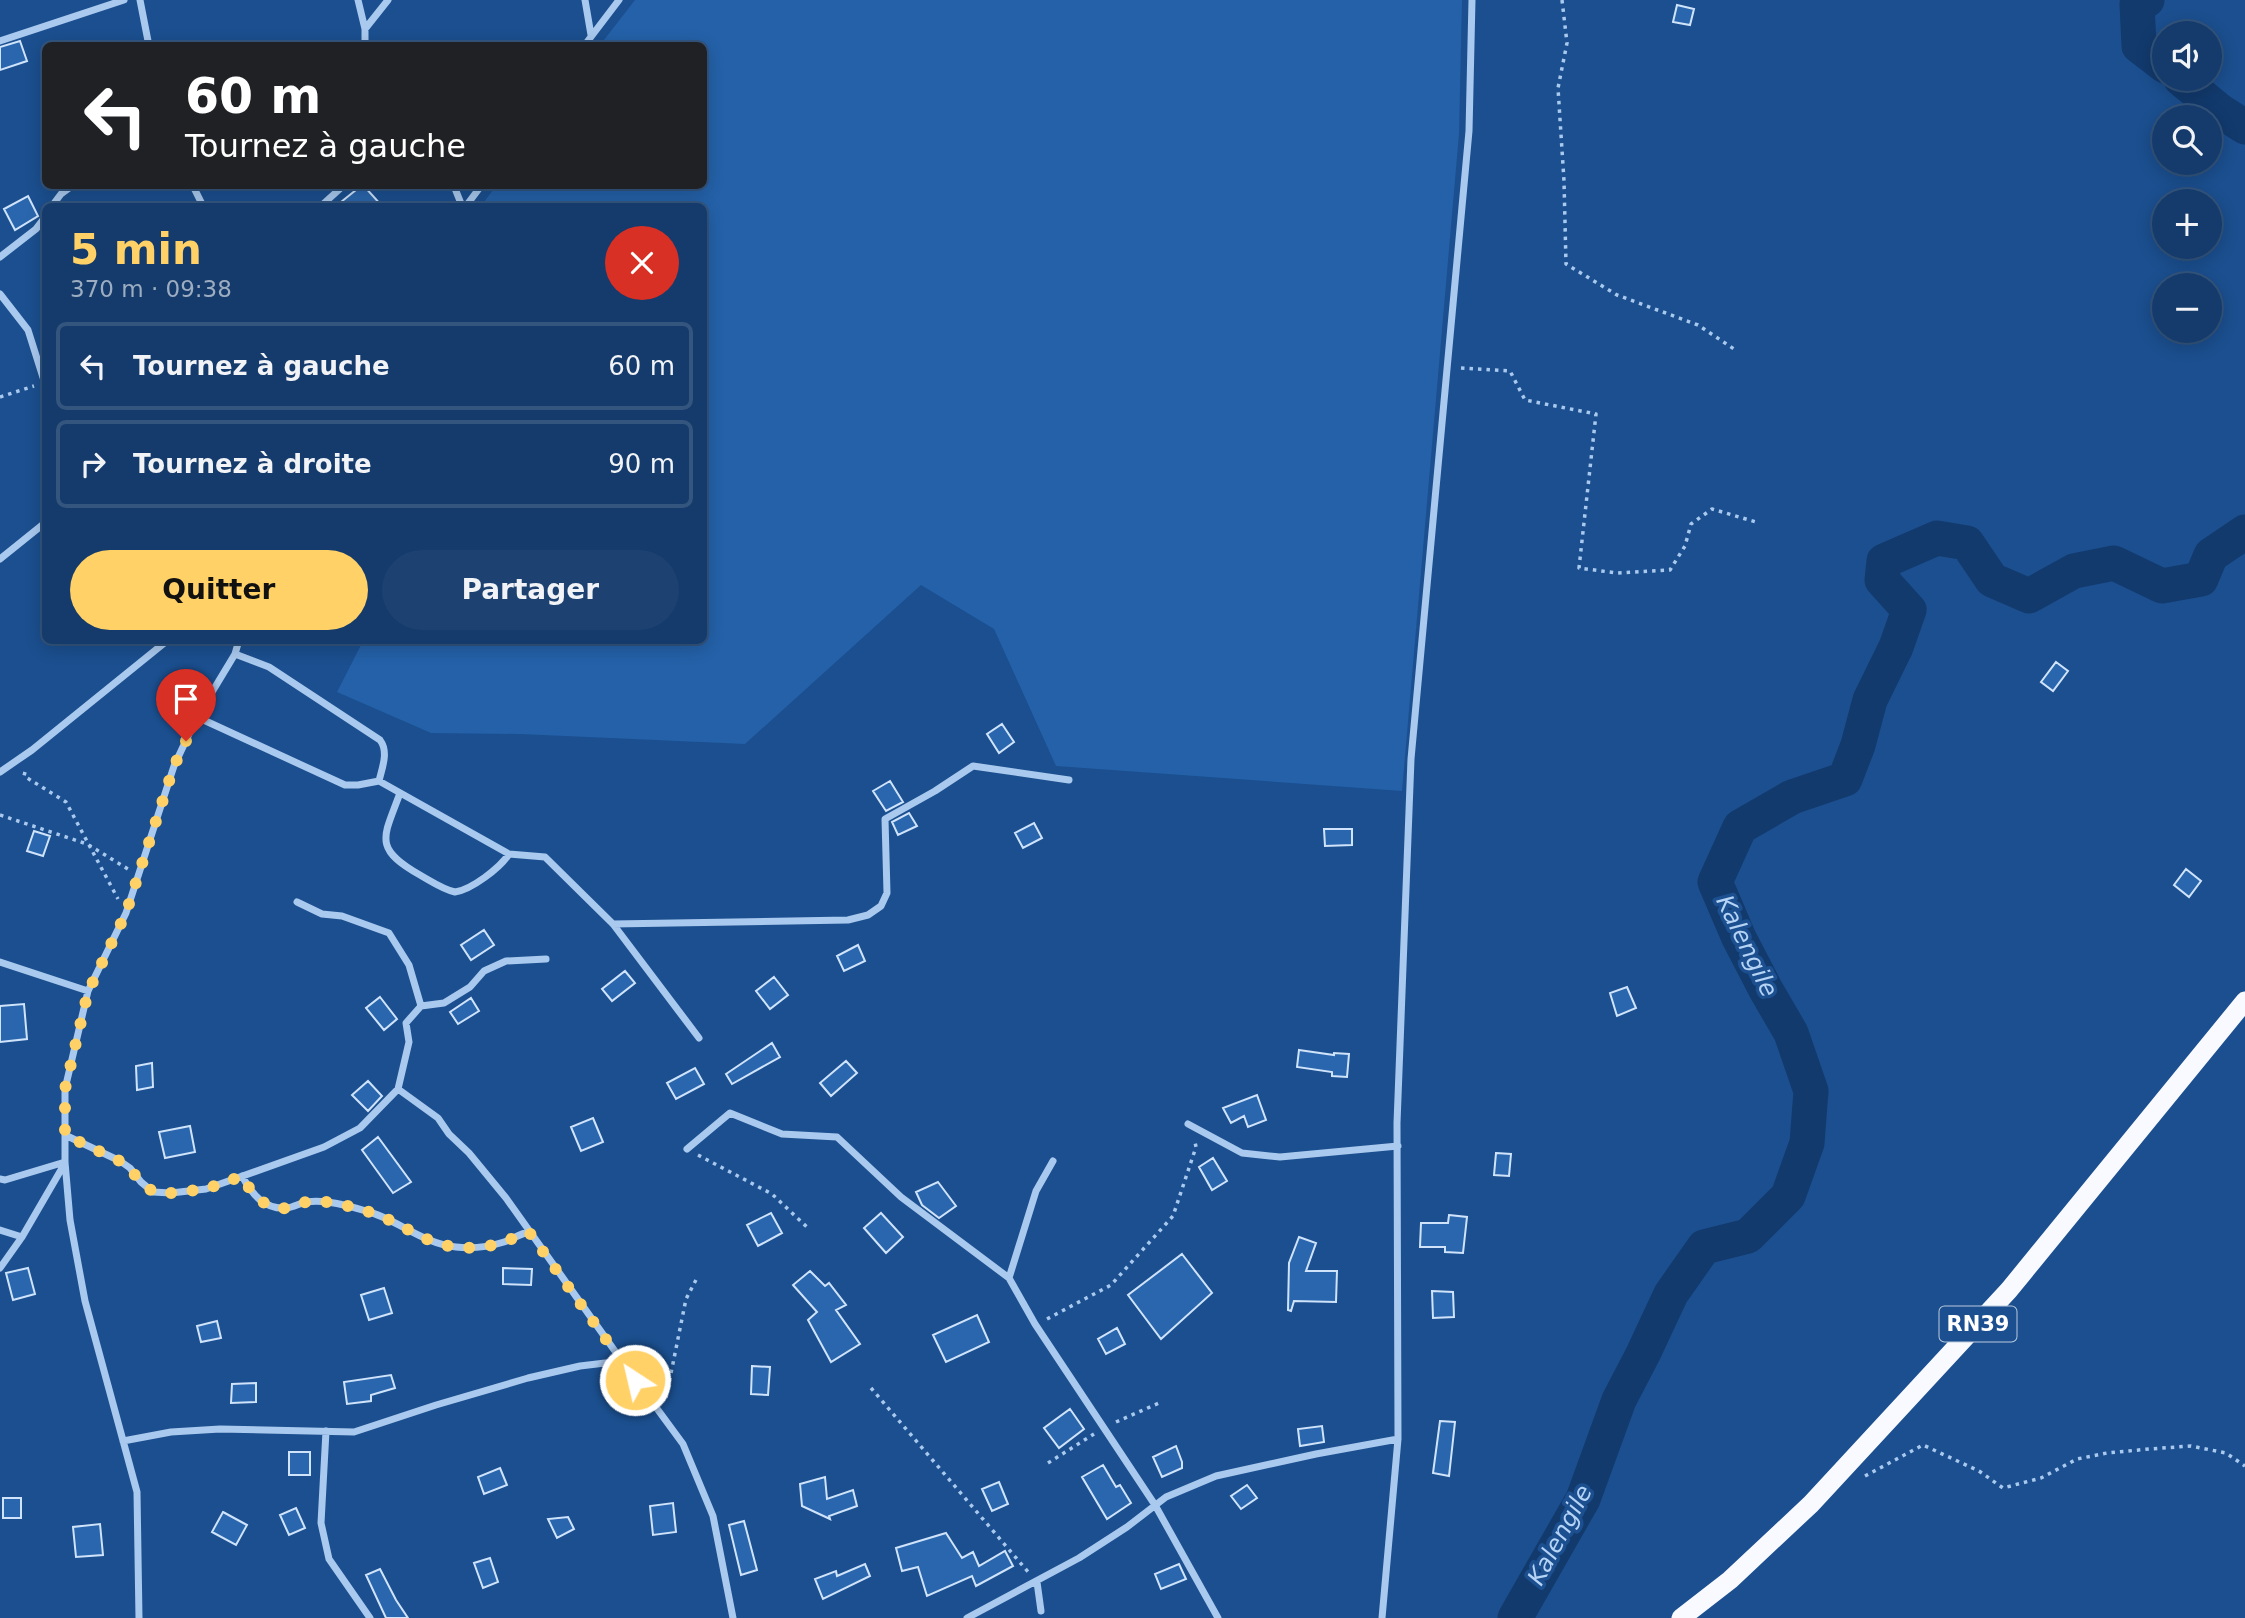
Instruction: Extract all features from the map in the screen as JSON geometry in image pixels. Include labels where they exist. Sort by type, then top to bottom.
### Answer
[{"type":"highway","name":"RN39","points":[[1681,1618],[1730,1580],[1811,1504],[2000,1300],[2245,1001]]},
{"type":"street","points":[[0,41],[124,0]]},
{"type":"street","points":[[140,0],[148,42]]},
{"type":"street","points":[[358,0],[365,29],[365,42]]},
{"type":"street","points":[[365,29],[388,0]]},
{"type":"street","points":[[585,0],[591,35]]},
{"type":"street","points":[[587,42],[619,0]]},
{"type":"street","points":[[1382,1618],[1398,1439],[1398,1146],[1411,758],[1469,131],[1472,0]]},
{"type":"street","points":[[54,203],[68,189]]},
{"type":"street","points":[[324,203],[340,189]]},
{"type":"street","points":[[467,203],[478,189]]},
{"type":"street","points":[[0,257],[42,221]]},
{"type":"street","points":[[0,294],[28,330],[42,378]]},
{"type":"street","points":[[0,559],[42,525]]},
{"type":"street","points":[[0,772],[32,750],[163,644]]},
{"type":"street","points":[[139,1618],[137,1492],[85,1301],[70,1220],[65,1162],[65,1089],[88,992],[126,913],[174,766],[197,717],[235,654],[238,644]]},
{"type":"street","points":[[235,654],[269,667],[380,740],[384,744],[384,756],[379,781]]},
{"type":"street","points":[[197,717],[345,785],[379,781],[509,854],[545,857],[613,924],[699,1038]]},
{"type":"street","points":[[613,924],[848,920],[868,915],[881,906],[887,893],[885,819],[973,766],[1069,780]]},
{"type":"street","points":[[400,793],[385,838],[389,852],[400,864],[454,892],[462,891],[482,879],[504,862],[509,854]]},
{"type":"street","points":[[297,902],[322,914],[342,916],[389,933],[409,965],[421,1006]]},
{"type":"street","points":[[65,1135],[120,1161],[153,1192],[171,1193],[206,1189],[324,1147],[359,1128],[398,1089],[408,1042],[406,1023],[421,1006],[444,1003],[470,987],[484,971],[506,961],[546,959]]},
{"type":"street","points":[[0,962],[88,992]]},
{"type":"street","points":[[398,1089],[438,1118],[506,1198],[683,1444],[713,1516],[733,1618]]},
{"type":"street","points":[[687,1149],[730,1113],[782,1134],[837,1136],[901,1197],[1009,1278],[1035,1324],[1155,1505],[1218,1618]]},
{"type":"street","points":[[1188,1124],[1242,1153],[1267,1156],[1398,1146]]},
{"type":"street","points":[[1009,1278],[1036,1191],[1053,1161]]},
{"type":"street","points":[[0,1179],[5,1180],[65,1162]]},
{"type":"street","points":[[0,1269],[22,1237],[65,1162]]},
{"type":"street","points":[[242,1176],[254,1195],[271,1207],[287,1208],[307,1202],[345,1206],[386,1218],[409,1232],[452,1247],[477,1248],[505,1242],[529,1232]]},
{"type":"street","points":[[0,1230],[22,1237]]},
{"type":"street","points":[[123,1441],[171,1432],[220,1429],[355,1432],[528,1378],[580,1366],[622,1361]]},
{"type":"street","points":[[326,1431],[321,1523],[329,1559],[370,1618]]},
{"type":"street","points":[[967,1618],[1088,1552],[1128,1527],[1166,1497],[1216,1476],[1398,1439]]},
{"type":"street","points":[[1037,1582],[1041,1611]]},
{"type":"path","points":[[1562,0],[1567,43],[1558,88],[1566,264],[1617,295],[1698,325],[1737,351]]},
{"type":"path","points":[[1448,368],[1510,370],[1525,400],[1596,414],[1579,568],[1617,573],[1670,570],[1685,546],[1691,524],[1712,509],[1756,522]]},
{"type":"path","points":[[0,397],[42,386]]},
{"type":"path","points":[[32,750],[24,776],[66,802],[126,913]]},
{"type":"path","points":[[0,815],[87,844],[138,875]]},
{"type":"path","points":[[1035,1324],[1111,1285],[1173,1216],[1196,1147],[1188,1124]]},
{"type":"path","points":[[687,1149],[772,1194],[809,1229]]},
{"type":"path","points":[[662,1417],[686,1299],[697,1278]]},
{"type":"path","points":[[870,1388],[1037,1582]]},
{"type":"path","points":[[1861,1478],[1923,1445],[1979,1471],[2003,1488],[2041,1478],[2077,1459],[2128,1451],[2190,1446],[2226,1452],[2245,1466]]},
{"type":"shaded area","points":[[635,0],[1462,0],[1459,134],[1402,791],[1056,766],[994,629],[921,585],[745,744],[520,734],[431,733],[337,692],[361,644],[707,644],[707,203],[483,203],[494,189],[707,189],[707,42],[602,42]]},
{"type":"building","points":[[1677,5],[1694,9],[1690,25],[1673,22]]},
{"type":"building","points":[[20,41],[27,61],[0,70],[0,47]]},
{"type":"building","points":[[357,189],[367,189],[379,203],[340,203]]},
{"type":"building","points":[[28,196],[38,216],[15,230],[4,209]]},
{"type":"building","points":[[2056,662],[2068,671],[2053,691],[2041,682]]},
{"type":"building","points":[[1002,724],[1014,742],[999,753],[987,734]]},
{"type":"building","points":[[890,781],[903,802],[886,811],[873,791]]},
{"type":"building","points":[[909,813],[917,826],[898,835],[892,822]]},
{"type":"building","points":[[1034,823],[1042,838],[1023,848],[1015,833]]},
{"type":"building","points":[[1324,829],[1352,829],[1352,845],[1325,846]]},
{"type":"building","points":[[34,831],[50,836],[43,856],[27,851]]},
{"type":"building","points":[[2186,869],[2201,881],[2189,897],[2174,885]]},
{"type":"building","points":[[484,930],[494,945],[471,960],[461,945]]},
{"type":"building","points":[[858,945],[865,961],[844,971],[837,956]]},
{"type":"building","points":[[625,971],[635,983],[612,1001],[602,989]]},
{"type":"building","points":[[774,977],[788,995],[770,1009],[756,991]]},
{"type":"building","points":[[1627,987],[1636,1008],[1617,1016],[1610,993]]},
{"type":"building","points":[[380,997],[397,1019],[384,1030],[366,1008]]},
{"type":"building","points":[[471,998],[479,1011],[458,1024],[450,1012]]},
{"type":"building","points":[[24,1004],[27,1039],[0,1042],[0,1006]]},
{"type":"building","points":[[772,1043],[780,1057],[732,1084],[726,1074]]},
{"type":"building","points":[[1299,1050],[1334,1055],[1349,1054],[1347,1077],[1297,1067]]},
{"type":"building","points":[[846,1061],[857,1073],[831,1096],[820,1083]]},
{"type":"building","points":[[152,1063],[153,1087],[137,1090],[136,1066]]},
{"type":"building","points":[[695,1068],[704,1084],[676,1099],[667,1083]]},
{"type":"building","points":[[368,1081],[382,1096],[368,1111],[352,1095]]},
{"type":"building","points":[[1257,1095],[1266,1120],[1248,1127],[1244,1116],[1231,1123],[1223,1108]]},
{"type":"building","points":[[593,1118],[603,1142],[581,1151],[571,1127]]},
{"type":"building","points":[[190,1126],[195,1152],[165,1158],[159,1132]]},
{"type":"building","points":[[378,1137],[411,1182],[393,1193],[362,1150]]},
{"type":"building","points":[[1496,1153],[1511,1154],[1509,1176],[1494,1175]]},
{"type":"building","points":[[1213,1158],[1227,1181],[1212,1190],[1199,1167]]},
{"type":"building","points":[[938,1182],[956,1206],[939,1218],[922,1205],[916,1192]]},
{"type":"building","points":[[771,1213],[782,1233],[758,1246],[747,1225]]},
{"type":"building","points":[[881,1213],[903,1237],[886,1253],[864,1228]]},
{"type":"building","points":[[1449,1215],[1467,1217],[1463,1253],[1445,1252],[1445,1247],[1420,1247],[1421,1223],[1448,1223]]},
{"type":"building","points":[[1299,1237],[1316,1243],[1306,1271],[1337,1271],[1336,1302],[1294,1301],[1291,1311],[1288,1310],[1289,1263]]},
{"type":"building","points":[[1182,1254],[1212,1293],[1161,1339],[1128,1295]]},
{"type":"building","points":[[28,1268],[35,1294],[13,1300],[6,1273]]},
{"type":"building","points":[[503,1268],[532,1269],[531,1285],[503,1284]]},
{"type":"building","points":[[810,1271],[825,1286],[829,1283],[846,1305],[836,1310],[860,1344],[831,1362],[808,1320],[817,1312],[793,1285]]},
{"type":"building","points":[[384,1288],[392,1313],[369,1320],[361,1295]]},
{"type":"building","points":[[1432,1291],[1453,1292],[1454,1317],[1433,1318]]},
{"type":"building","points":[[977,1315],[989,1342],[946,1362],[933,1335]]},
{"type":"building","points":[[217,1321],[221,1338],[201,1342],[197,1326]]},
{"type":"building","points":[[1117,1328],[1125,1344],[1106,1354],[1098,1339]]},
{"type":"building","points":[[752,1366],[770,1367],[768,1395],[751,1394]]},
{"type":"building","points":[[391,1375],[395,1388],[371,1395],[371,1401],[347,1404],[344,1382]]},
{"type":"building","points":[[256,1383],[256,1402],[231,1403],[232,1384]]},
{"type":"building","points":[[1070,1409],[1084,1429],[1059,1448],[1044,1428]]},
{"type":"building","points":[[1440,1421],[1455,1422],[1449,1476],[1433,1473]]},
{"type":"building","points":[[1322,1426],[1324,1442],[1300,1446],[1298,1429]]},
{"type":"building","points":[[1176,1446],[1182,1468],[1162,1477],[1153,1457]]},
{"type":"building","points":[[289,1452],[310,1452],[310,1475],[289,1475]]},
{"type":"building","points":[[1103,1465],[1116,1487],[1120,1485],[1131,1503],[1107,1519],[1082,1477]]},
{"type":"building","points":[[500,1468],[507,1485],[484,1494],[478,1477]]},
{"type":"building","points":[[825,1477],[827,1499],[853,1490],[857,1506],[829,1516],[830,1519],[802,1506],[800,1484]]},
{"type":"building","points":[[999,1482],[1008,1504],[992,1511],[982,1489]]},
{"type":"building","points":[[1247,1485],[1257,1498],[1241,1509],[1231,1496]]},
{"type":"building","points":[[3,1498],[21,1498],[21,1518],[3,1518]]},
{"type":"building","points":[[673,1503],[676,1532],[653,1535],[650,1506]]},
{"type":"building","points":[[296,1508],[305,1528],[289,1535],[280,1515]]},
{"type":"building","points":[[223,1512],[247,1525],[236,1545],[212,1532]]},
{"type":"building","points":[[568,1517],[574,1529],[557,1538],[548,1519]]},
{"type":"building","points":[[744,1521],[757,1570],[741,1575],[729,1525]]},
{"type":"building","points":[[100,1524],[103,1555],[76,1557],[73,1527]]},
{"type":"building","points":[[946,1533],[962,1558],[973,1552],[979,1566],[1005,1551],[1013,1566],[976,1586],[972,1576],[927,1596],[918,1567],[902,1571],[896,1548]]},
{"type":"building","points":[[490,1558],[498,1582],[483,1588],[474,1563]]},
{"type":"building","points":[[865,1564],[870,1576],[823,1599],[815,1579],[836,1571],[837,1576]]},
{"type":"building","points":[[1179,1564],[1186,1579],[1161,1589],[1155,1574]]},
{"type":"building","points":[[380,1569],[408,1618],[386,1618],[366,1575]]},
{"type":"waterway","name":"Kalengile","points":[[2147,0],[2137,4],[2139,46],[2152,56]]},
{"type":"waterway","name":"Kalengile","points":[[2196,91],[2245,127]]},
{"type":"waterway","name":"Kalengile","points":[[1515,1618],[1583,1499],[1619,1400],[1671,1294],[1704,1247],[1748,1236],[1788,1196],[1807,1143],[1811,1091],[1791,1033],[1739,938],[1715,882],[1740,827],[1792,797],[1845,779],[1858,745],[1870,700],[1896,647],[1909,610],[1882,580],[1884,561],[1937,538],[1967,543],[1992,580],[2029,596],[2074,571],[2114,563],[2162,586],[2201,579],[2211,555],[2245,532]]},
{"type":"route","points":[[186,741],[174,766],[126,913],[88,992],[65,1089],[65,1135],[120,1161],[153,1192],[206,1189],[242,1176],[254,1195],[271,1207],[287,1208],[307,1202],[334,1203],[386,1218],[409,1232],[452,1247],[477,1248],[505,1242],[529,1232],[635,1380]]}]
